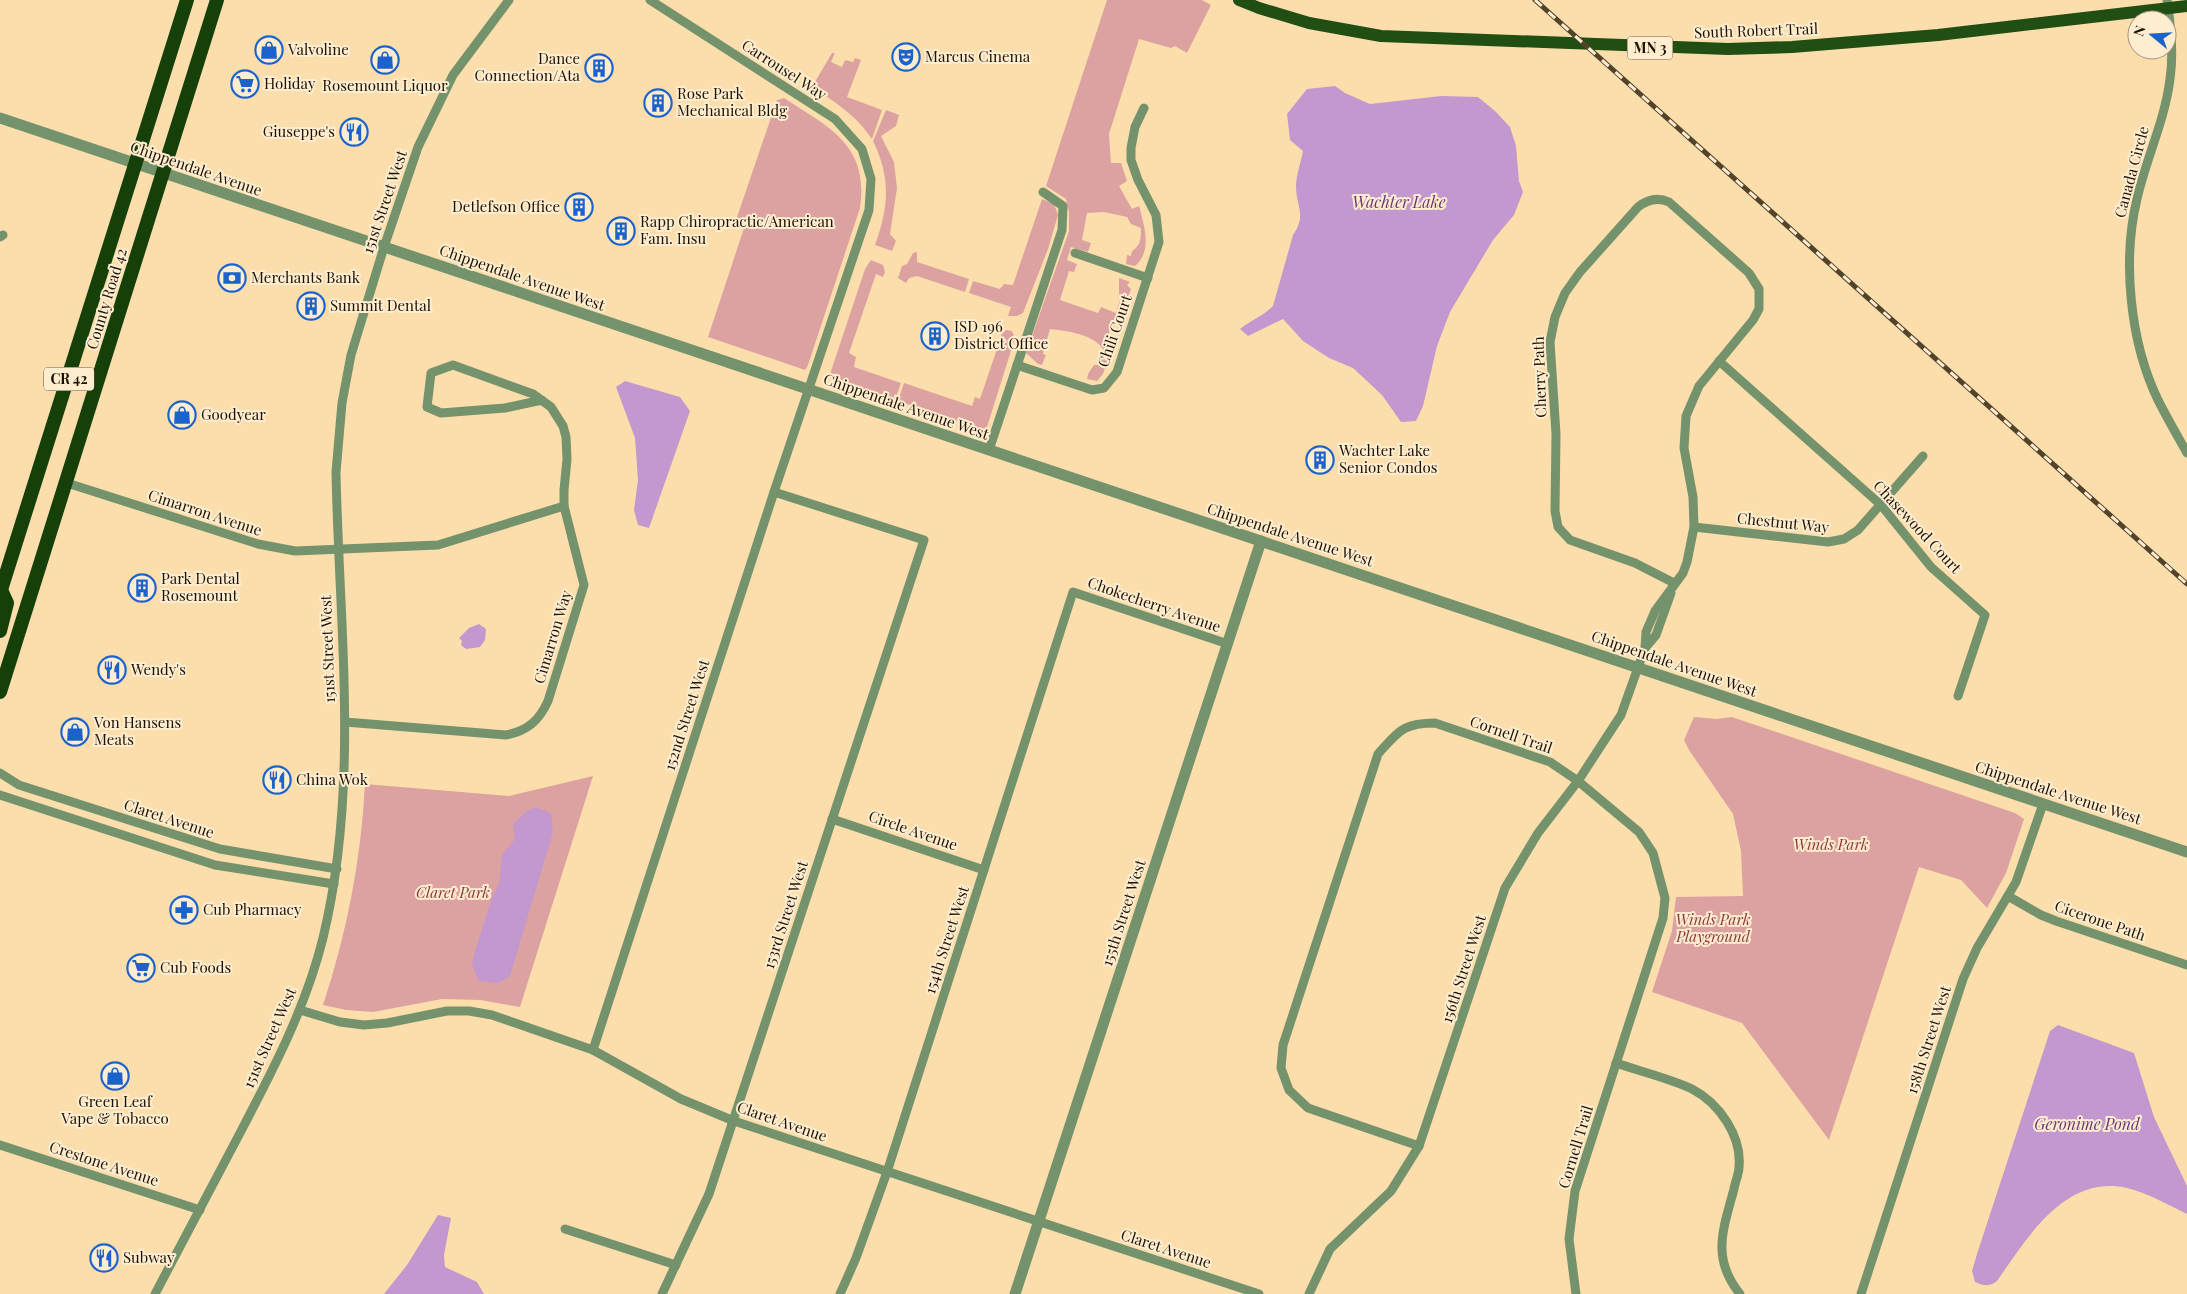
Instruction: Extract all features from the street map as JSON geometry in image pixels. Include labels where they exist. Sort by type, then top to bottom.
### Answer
[{"type":"highway","name":"County Road 42","points":[[1,592],[188,0]]},
{"type":"highway","name":"County Road 42","points":[[0,692],[217,0]]},
{"type":"highway","points":[[0,632],[8,603],[1,592]]},
{"type":"main road","name":"South Robert Trail","points":[[1239,0],[1309,23],[1381,36],[1728,50],[1812,46],[1938,35],[2168,4],[2187,6]]},
{"type":"street","name":"151st Street West","points":[[155,1294],[274,1070],[300,1010],[322,940],[337,869],[344,800],[344,722],[336,472],[342,403],[356,332],[418,147],[453,75],[509,0]]},
{"type":"street","name":"Carrousel Way","points":[[650,0],[835,119],[862,149],[870,179],[869,210],[809,390]]},
{"type":"street","name":"Canada Circle","points":[[2168,4],[2172,47],[2170,78],[2133,219],[2130,286],[2135,323],[2145,366],[2157,398],[2187,453]]},
{"type":"street","name":"Chili Court","points":[[1017,365],[1092,390],[1104,388],[1117,372],[1157,250],[1159,234],[1156,215],[1134,171],[1131,160],[1131,148],[1136,127],[1144,108]]},
{"type":"street","name":"Chippendale Avenue","points":[[0,118],[384,247]]},
{"type":"street","points":[[989,450],[1062,230],[1063,206],[1043,192]]},
{"type":"street","name":"Cherry Path","points":[[1674,583],[1634,563],[1574,542],[1566,537],[1558,526],[1554,511],[1556,434],[1550,349],[1555,317],[1565,293],[1580,272],[1638,207],[1646,201],[1655,199],[1669,202],[1749,273],[1759,289],[1760,302]]},
{"type":"street","name":"Chippendale Avenue West","points":[[384,247],[2187,852]]},
{"type":"street","points":[[1075,253],[1148,278]]},
{"type":"street","name":"156th Street West","points":[[1310,1294],[1330,1249],[1391,1191],[1419,1146],[1505,888],[1538,833],[1578,781],[1621,715],[1645,648],[1646,632],[1655,611],[1683,573],[1687,562],[1694,527],[1693,497],[1684,448],[1684,427],[1694,396],[1719,361],[1753,320],[1760,302]]},
{"type":"street","name":"Chasewood Court","points":[[1719,361],[1881,505],[1932,567],[1985,615],[1958,696]]},
{"type":"street","points":[[453,365],[523,389],[542,400],[506,408],[441,413],[427,407],[430,374],[453,365]]},
{"type":"street","name":"152nd Street West","points":[[592,1050],[809,390]]},
{"type":"street","name":"Cimarron Way","points":[[344,722],[506,735],[521,731],[535,722],[548,701],[583,592],[582,570],[564,506],[566,436],[557,416],[542,400]]},
{"type":"street","name":"Chestnut Way","points":[[1694,527],[1837,542],[1852,536],[1858,530],[1923,456]]},
{"type":"street","name":"Cimarron Avenue","points":[[67,483],[270,548],[296,551],[338,550]]},
{"type":"street","name":"153rd Street West","points":[[662,1294],[709,1194],[924,540],[774,492]]},
{"type":"street","points":[[338,550],[438,545],[564,506]]},
{"type":"street","name":"155th Street West","points":[[1015,1294],[1040,1223],[1261,542]]},
{"type":"street","name":"Chokecherry Avenue","points":[[1073,592],[1228,644]]},
{"type":"street","name":"154th Street West","points":[[840,1294],[856,1258],[887,1172],[1073,592]]},
{"type":"street","name":"Cornell Trail","points":[[1419,1146],[1308,1108],[1289,1090],[1281,1068],[1283,1045],[1378,754],[1400,730],[1418,723],[1435,723],[1542,757],[1578,781],[1640,832],[1653,853],[1665,898],[1663,918],[1575,1191],[1569,1239],[1576,1294]]},
{"type":"street","name":"Claret Avenue","points":[[0,773],[19,785],[208,846],[337,869]]},
{"type":"street","name":"Claret Avenue","points":[[0,795],[215,865],[334,884]]},
{"type":"street","name":"158th Street West","points":[[1861,1294],[1963,979],[1977,948],[2008,896],[2021,869],[2043,804]]},
{"type":"street","name":"Circle Avenue","points":[[832,819],[984,870]]},
{"type":"street","name":"Cicerone Path","points":[[2008,896],[2041,915],[2056,921],[2187,965]]},
{"type":"street","name":"Claret Avenue","points":[[300,1010],[340,1022],[364,1024],[387,1023],[435,1012],[458,1011],[481,1013],[514,1022],[592,1050],[681,1099],[734,1121],[1259,1294]]},
{"type":"street","points":[[1616,1063],[1692,1089],[1712,1103],[1726,1120],[1736,1142],[1739,1167],[1722,1235],[1723,1265],[1731,1283],[1740,1294]]},
{"type":"street","name":"Crestone Avenue","points":[[0,1145],[200,1210]]},
{"type":"street","points":[[565,1229],[676,1265]]},
{"type":"green space","points":[[1107,0],[1202,0],[1211,5],[1187,53],[1175,46],[1171,48],[1139,39],[1109,134],[1111,163],[1121,163],[1127,181],[1119,186],[1132,209],[1139,206],[1143,221],[1146,238],[1141,260],[1135,266],[1126,264],[1127,255],[1131,256],[1132,251],[1139,244],[1141,228],[1131,224],[1127,217],[1104,212],[1087,213],[1082,240],[1091,243],[1088,252],[1071,247],[1067,260],[1077,264],[1074,272],[1069,271],[1060,300],[1098,313],[1101,307],[1116,313],[1121,297],[1119,294],[1119,278],[1130,282],[1127,285],[1131,289],[1120,321],[1113,320],[1105,345],[1112,347],[1103,374],[1097,381],[1087,379],[1088,374],[1094,365],[1098,365],[1104,350],[1087,337],[1072,332],[1050,329],[1043,354],[1046,355],[1042,365],[1038,364],[1026,353],[1069,231],[1069,213],[1066,199],[1046,186]]},
{"type":"green space","points":[[832,53],[835,53],[831,62],[842,67],[845,60],[853,62],[855,58],[861,60],[847,97],[882,110],[872,139],[852,116],[812,87]]},
{"type":"green space","points":[[784,98],[831,129],[843,141],[852,153],[858,168],[861,186],[860,208],[805,370],[708,337],[746,222],[741,220],[735,223],[777,100]]},
{"type":"green space","points":[[886,110],[899,115],[896,126],[881,136],[894,162],[897,188],[890,234],[896,241],[892,251],[875,245],[883,218],[886,193],[883,168],[873,141]]},
{"type":"green space","points":[[1042,199],[1054,204],[1058,215],[1048,249],[1023,313],[1017,316],[1008,316],[1011,307],[969,293],[973,281],[1000,289],[1004,284],[1013,285]]},
{"type":"green space","points":[[917,252],[917,262],[969,279],[965,292],[917,276],[909,278],[906,283],[898,278],[902,266],[907,264],[913,253]]},
{"type":"green space","points":[[871,260],[883,265],[885,272],[883,277],[876,274],[849,353],[856,357],[854,367],[901,383],[895,400],[829,377],[865,269]]},
{"type":"green space","points":[[1006,330],[1012,331],[1015,338],[987,427],[982,431],[974,426],[898,401],[904,383],[972,406],[975,397],[980,399],[1002,334]]},
{"type":"green space","name":"Winds Park","points":[[1694,717],[1717,719],[1732,717],[2015,813],[2024,819],[2006,873],[1987,908],[1961,880],[1919,867],[1829,1140],[1742,1023],[1652,992],[1672,931],[1676,897],[1743,896],[1741,851],[1733,814],[1684,740]]},
{"type":"green space","name":"Claret Park","points":[[593,776],[520,1007],[480,1000],[442,999],[373,1012],[346,1010],[323,1005],[332,978],[352,896],[365,784],[509,796]]},
{"type":"water","name":"Wachter Lake","points":[[1335,86],[1345,93],[1370,104],[1441,96],[1478,97],[1510,127],[1516,146],[1519,181],[1523,192],[1514,215],[1493,240],[1450,312],[1437,346],[1423,406],[1416,421],[1401,422],[1382,395],[1353,368],[1329,358],[1303,341],[1283,319],[1248,336],[1240,329],[1273,306],[1293,235],[1299,222],[1300,211],[1296,186],[1303,151],[1290,140],[1287,114],[1307,89]]},
{"type":"water","points":[[625,381],[680,397],[690,411],[649,528],[638,525],[634,510],[638,480],[635,438],[616,387]]},
{"type":"water","points":[[479,624],[486,629],[485,640],[480,647],[466,649],[461,645],[462,641],[459,638],[469,628]]},
{"type":"water","points":[[536,807],[551,813],[553,832],[510,976],[502,981],[495,982],[478,980],[472,964],[492,898],[499,884],[502,855],[515,839],[513,825],[524,813]]},
{"type":"water","name":"Geronime Pond","points":[[2058,1025],[2134,1053],[2154,1117],[2187,1186],[2187,1214],[2150,1196],[2127,1188],[2105,1186],[2085,1191],[2067,1200],[2050,1213],[2021,1246],[1997,1281],[1989,1285],[1981,1284],[1975,1282],[1972,1271],[1977,1254],[2050,1031]]},
{"type":"water","points":[[438,1215],[451,1218],[444,1255],[445,1267],[477,1282],[484,1294],[384,1294],[407,1265]]},
{"type":"railway","points":[[1535,0],[2187,584]]},
{"type":"place","name":"Valvoline","points":[[269,50]]},
{"type":"place","name":"Marcus Cinema","points":[[906,57]]},
{"type":"place","name":"Rosemount Liquor","points":[[385,60]]},
{"type":"place","name":"Dance Connection/Ata","points":[[599,68]]},
{"type":"place","name":"Holiday","points":[[245,84]]},
{"type":"place","name":"Rose Park Mechanical Bldg","points":[[658,103]]},
{"type":"place","name":"Giuseppe's","points":[[354,132]]},
{"type":"place","name":"Detlefson Office","points":[[579,207]]},
{"type":"place","name":"Rapp Chiropractic/American Fam. Insu","points":[[621,231]]},
{"type":"place","name":"Merchants Bank","points":[[232,278]]},
{"type":"place","name":"Summit Dental","points":[[311,306]]},
{"type":"place","name":"ISD 196 District Office","points":[[935,336]]},
{"type":"place","name":"Goodyear","points":[[182,415]]},
{"type":"place","name":"Wachter Lake Senior Condos","points":[[1320,460]]},
{"type":"place","name":"Park Dental Rosemount","points":[[142,588]]},
{"type":"place","name":"Wendy's","points":[[112,670]]},
{"type":"place","name":"Von Hansens Meats","points":[[75,732]]},
{"type":"place","name":"China Wok","points":[[277,780]]},
{"type":"place","name":"Cub Pharmacy","points":[[184,910]]},
{"type":"place","name":"Cub Foods","points":[[141,968]]},
{"type":"place","name":"Green Leaf Vape & Tobacco","points":[[115,1076]]},
{"type":"place","name":"Subway","points":[[104,1258]]},
{"type":"park label","name":"Winds Park Playground","points":[[1713,928]]}]
